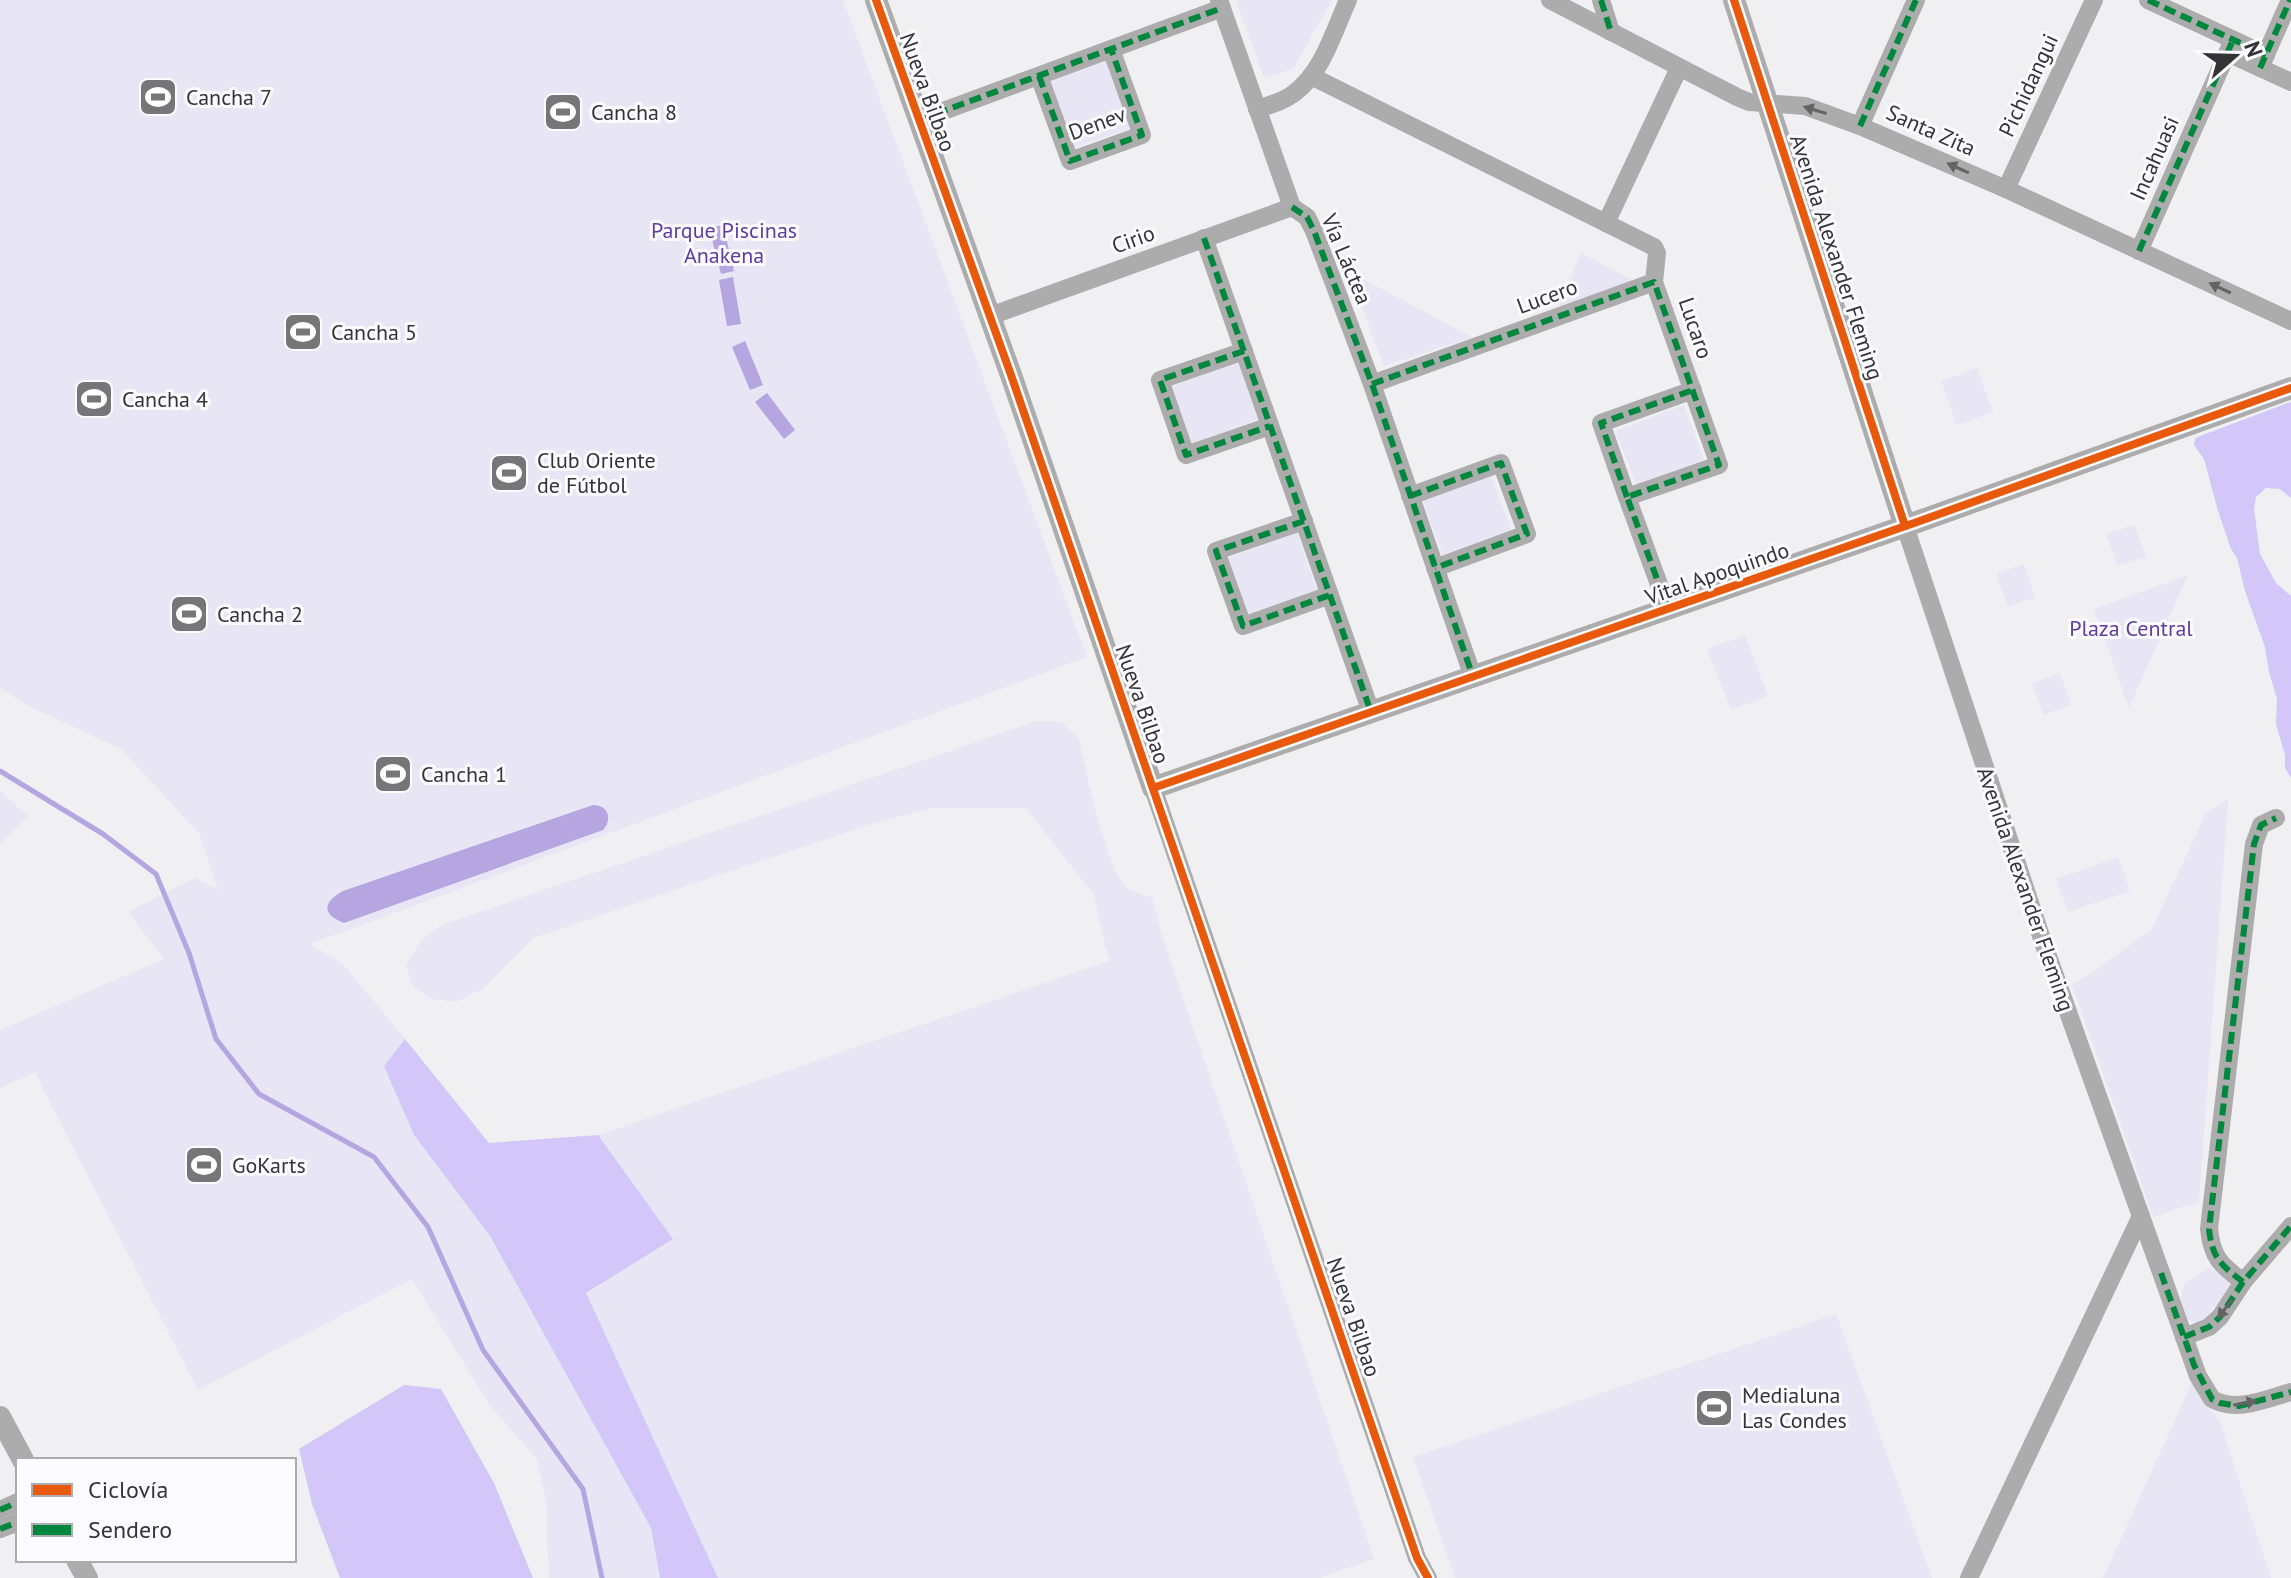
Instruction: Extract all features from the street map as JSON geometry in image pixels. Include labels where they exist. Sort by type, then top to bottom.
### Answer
[{"type":"street","name":"Nueva Bilbao","points":[[876,0],[990,316],[1417,1558],[1428,1578]]},
{"type":"street","points":[[1257,109],[1297,92],[1311,76],[1348,0]]},
{"type":"street","name":"Santa Zita","points":[[1550,0],[1749,102],[1805,106],[1860,126],[2006,189],[2291,321]]},
{"type":"street","points":[[1601,0],[1611,32]]},
{"type":"street","name":"Avenida Alexander Fleming","points":[[1734,0],[2043,942],[2198,1376],[2212,1399],[2220,1403],[2239,1406],[2291,1392]]},
{"type":"street","points":[[1860,126],[1916,0]]},
{"type":"street","name":"Pichidangui","points":[[2006,189],[2094,0]]},
{"type":"street","points":[[2148,0],[2263,61],[2291,82]]},
{"type":"street","points":[[2263,61],[2290,0]]},
{"type":"street","points":[[919,120],[1111,49],[1220,4]]},
{"type":"street","name":"Vía Láctea","points":[[1220,4],[1292,207],[1307,217],[1314,231],[1372,384],[1473,677]]},
{"type":"street","name":"Incahuasi","points":[[2139,251],[2230,46]]},
{"type":"street","name":"Denev","points":[[1039,76],[1070,161],[1142,135],[1111,49]]},
{"type":"street","points":[[1606,223],[1679,68]]},
{"type":"street","points":[[1311,76],[1654,247],[1657,253],[1654,282]]},
{"type":"street","name":"Cirio","points":[[990,316],[1292,207]]},
{"type":"street","points":[[1204,238],[1371,712]]},
{"type":"street","name":"Lucero","points":[[1372,384],[1654,282]]},
{"type":"street","name":"Lucaro","points":[[1627,497],[1719,465],[1654,282]]},
{"type":"street","points":[[1244,351],[1160,380],[1175,425],[1186,455],[1270,426]]},
{"type":"street","name":"Vital Apoquindo","points":[[1153,788],[2291,388]]},
{"type":"street","name":"Lucaro","points":[[1668,609],[1601,423],[1693,390]]},
{"type":"street","points":[[1410,496],[1501,463],[1527,534],[1435,568]]},
{"type":"street","points":[[1304,521],[1216,551],[1243,626],[1330,595]]},
{"type":"street","points":[[2243,1282],[2214,1254],[2209,1229],[2254,844],[2261,825],[2276,818]]},
{"type":"street","points":[[1969,1578],[2141,1216]]},
{"type":"street","points":[[2184,1337],[2209,1327],[2220,1317],[2243,1282],[2291,1226]]},
{"type":"street","points":[[0,1417],[22,1458]]},
{"type":"green space","name":"Club Oriente de Fútbol","points":[[0,0],[843,0],[1087,657],[310,944],[343,964],[405,1039],[384,1066],[414,1134],[490,1236],[651,1528],[660,1578],[549,1578],[546,1499],[537,1459],[489,1404],[412,1279],[198,1390],[35,1073],[0,1088],[0,1030],[164,959],[128,912],[195,878],[218,890],[199,833],[121,749],[25,704],[0,688]]},
{"type":"green space","points":[[1236,0],[1332,0],[1293,69],[1264,78]]},
{"type":"green space","points":[[1109,54],[1134,127],[1070,149],[1045,76]]},
{"type":"green space","points":[[1581,253],[1638,283],[1557,310]]},
{"type":"green space","points":[[1349,272],[1472,337],[1384,366]]},
{"type":"green space","points":[[1240,361],[1261,418],[1192,444],[1170,387]]},
{"type":"green space","points":[[1977,368],[1993,412],[1957,425],[1941,381]]},
{"type":"green space","points":[[1684,405],[1704,460],[1636,484],[1616,431]]},
{"type":"green space","points":[[1491,476],[1511,530],[1443,555],[1423,501]]},
{"type":"green space","points":[[2134,525],[2146,557],[2118,566],[2106,534]]},
{"type":"green space","points":[[1297,533],[1317,590],[1244,616],[1224,559]]},
{"type":"green space","points":[[2024,564],[2035,597],[2008,607],[1996,574]]},
{"type":"green space","name":"Plaza Central","points":[[2188,575],[2129,708],[2094,609]]},
{"type":"green space","points":[[1745,635],[1768,696],[1731,710],[1707,649]]},
{"type":"green space","points":[[2060,673],[2071,705],[2044,715],[2032,683]]},
{"type":"green space","points":[[1037,721],[1061,722],[1079,739],[1096,814],[1114,870],[1126,888],[1152,898],[1164,942],[1374,1559],[1319,1578],[718,1578],[586,1293],[673,1239],[598,1135],[1109,961],[1094,895],[1026,808],[932,808],[868,825],[533,938],[483,989],[455,1002],[431,999],[412,985],[406,965],[420,942],[439,926]]},
{"type":"green space","points":[[0,791],[28,816],[0,844]]},
{"type":"green space","points":[[2228,799],[2199,1202],[2153,1217],[2072,984],[2152,929],[2206,813]]},
{"type":"green space","points":[[2118,857],[2130,891],[2068,912],[2056,879]]},
{"type":"green space","points":[[2207,1268],[2219,1272],[2231,1285],[2201,1324],[2187,1320],[2181,1300],[2183,1285]]},
{"type":"green space","name":"Medialuna Las Condes","points":[[1836,1314],[1932,1578],[1455,1578],[1413,1457]]},
{"type":"green space","points":[[2192,1383],[2220,1422],[2271,1578],[2103,1578]]},
{"type":"shaded area","points":[[723,225],[734,271],[721,274],[709,228]]},
{"type":"shaded area","points":[[733,277],[741,324],[727,326],[719,280]]},
{"type":"shaded area","points":[[745,341],[763,385],[750,390],[732,347]]},
{"type":"shaded area","points":[[767,393],[795,430],[784,439],[755,402]]},
{"type":"shaded area","points":[[2291,402],[2291,498],[2280,489],[2266,488],[2256,497],[2254,509],[2260,554],[2276,583],[2291,596],[2291,778],[2285,768],[2285,755],[2276,724],[2277,699],[2265,647],[2237,558],[2218,511],[2204,459],[2194,445],[2195,439],[2200,436]]},
{"type":"shaded area","points":[[593,805],[602,807],[607,813],[608,821],[603,830],[344,923],[328,912],[331,899],[343,891]]},
{"type":"shaded area","points":[[405,1039],[489,1143],[598,1135],[673,1239],[586,1293],[718,1578],[660,1578],[651,1528],[490,1236],[414,1135],[384,1066]]},
{"type":"shaded area","points":[[404,1385],[441,1389],[494,1483],[533,1578],[340,1578],[312,1504],[299,1449]]},
{"type":"waterway","points":[[0,771],[103,834],[156,874],[189,953],[216,1039],[259,1094],[374,1157],[428,1227],[483,1350],[583,1489],[602,1578]]},
{"type":"marked path","points":[[1601,0],[1611,32]]},
{"type":"marked path","points":[[1860,126],[1916,0]]},
{"type":"marked path","points":[[2148,0],[2266,55]]},
{"type":"marked path","points":[[2260,68],[2290,0]]},
{"type":"marked path","points":[[919,120],[1222,8]]},
{"type":"marked path","points":[[2139,251],[2233,40]]},
{"type":"marked path","points":[[1039,76],[1070,161],[1142,135],[1111,49]]},
{"type":"marked path","points":[[1292,207],[1307,217],[1314,231],[1372,384],[1473,677]]},
{"type":"marked path","points":[[1204,238],[1371,712]]},
{"type":"marked path","points":[[1372,384],[1654,282],[1719,465],[1627,497],[1668,609]]},
{"type":"marked path","points":[[1244,351],[1160,380],[1186,455],[1270,426]]},
{"type":"marked path","points":[[1627,497],[1601,423],[1693,390]]},
{"type":"marked path","points":[[1410,496],[1501,463],[1527,534],[1435,568]]},
{"type":"marked path","points":[[1304,521],[1216,551],[1243,626],[1330,595]]},
{"type":"marked path","points":[[2243,1282],[2219,1260],[2212,1247],[2209,1229],[2254,844],[2261,825],[2276,818]]},
{"type":"marked path","points":[[2184,1337],[2209,1327],[2220,1317],[2243,1282],[2291,1226]]},
{"type":"marked path","points":[[2161,1273],[2194,1365],[2212,1399],[2239,1406],[2291,1392]]},
{"type":"marked path","points":[[0,1510],[16,1503]]},
{"type":"marked path","points":[[0,1529],[16,1523]]},
{"type":"cycle path","points":[[876,0],[1011,375],[1417,1558],[1428,1578]]},
{"type":"cycle path","points":[[1734,0],[1905,526]]},
{"type":"cycle path","points":[[1153,788],[2291,388]]},
{"type":"place","name":"Cancha 7","points":[[158,97]]},
{"type":"place","name":"Cancha 8","points":[[563,112]]},
{"type":"place","name":"Cancha 5","points":[[303,332]]},
{"type":"place","name":"Cancha 4","points":[[94,399]]},
{"type":"place","name":"Club Oriente de Fútbol","points":[[509,473]]},
{"type":"place","name":"Cancha 2","points":[[189,614]]},
{"type":"place","name":"Cancha 1","points":[[393,774]]},
{"type":"place","name":"GoKarts","points":[[204,1165]]},
{"type":"place","name":"Medialuna Las Condes","points":[[1714,1408]]},
{"type":"park label","name":"Parque Piscinas Anakena","points":[[724,242]]}]
